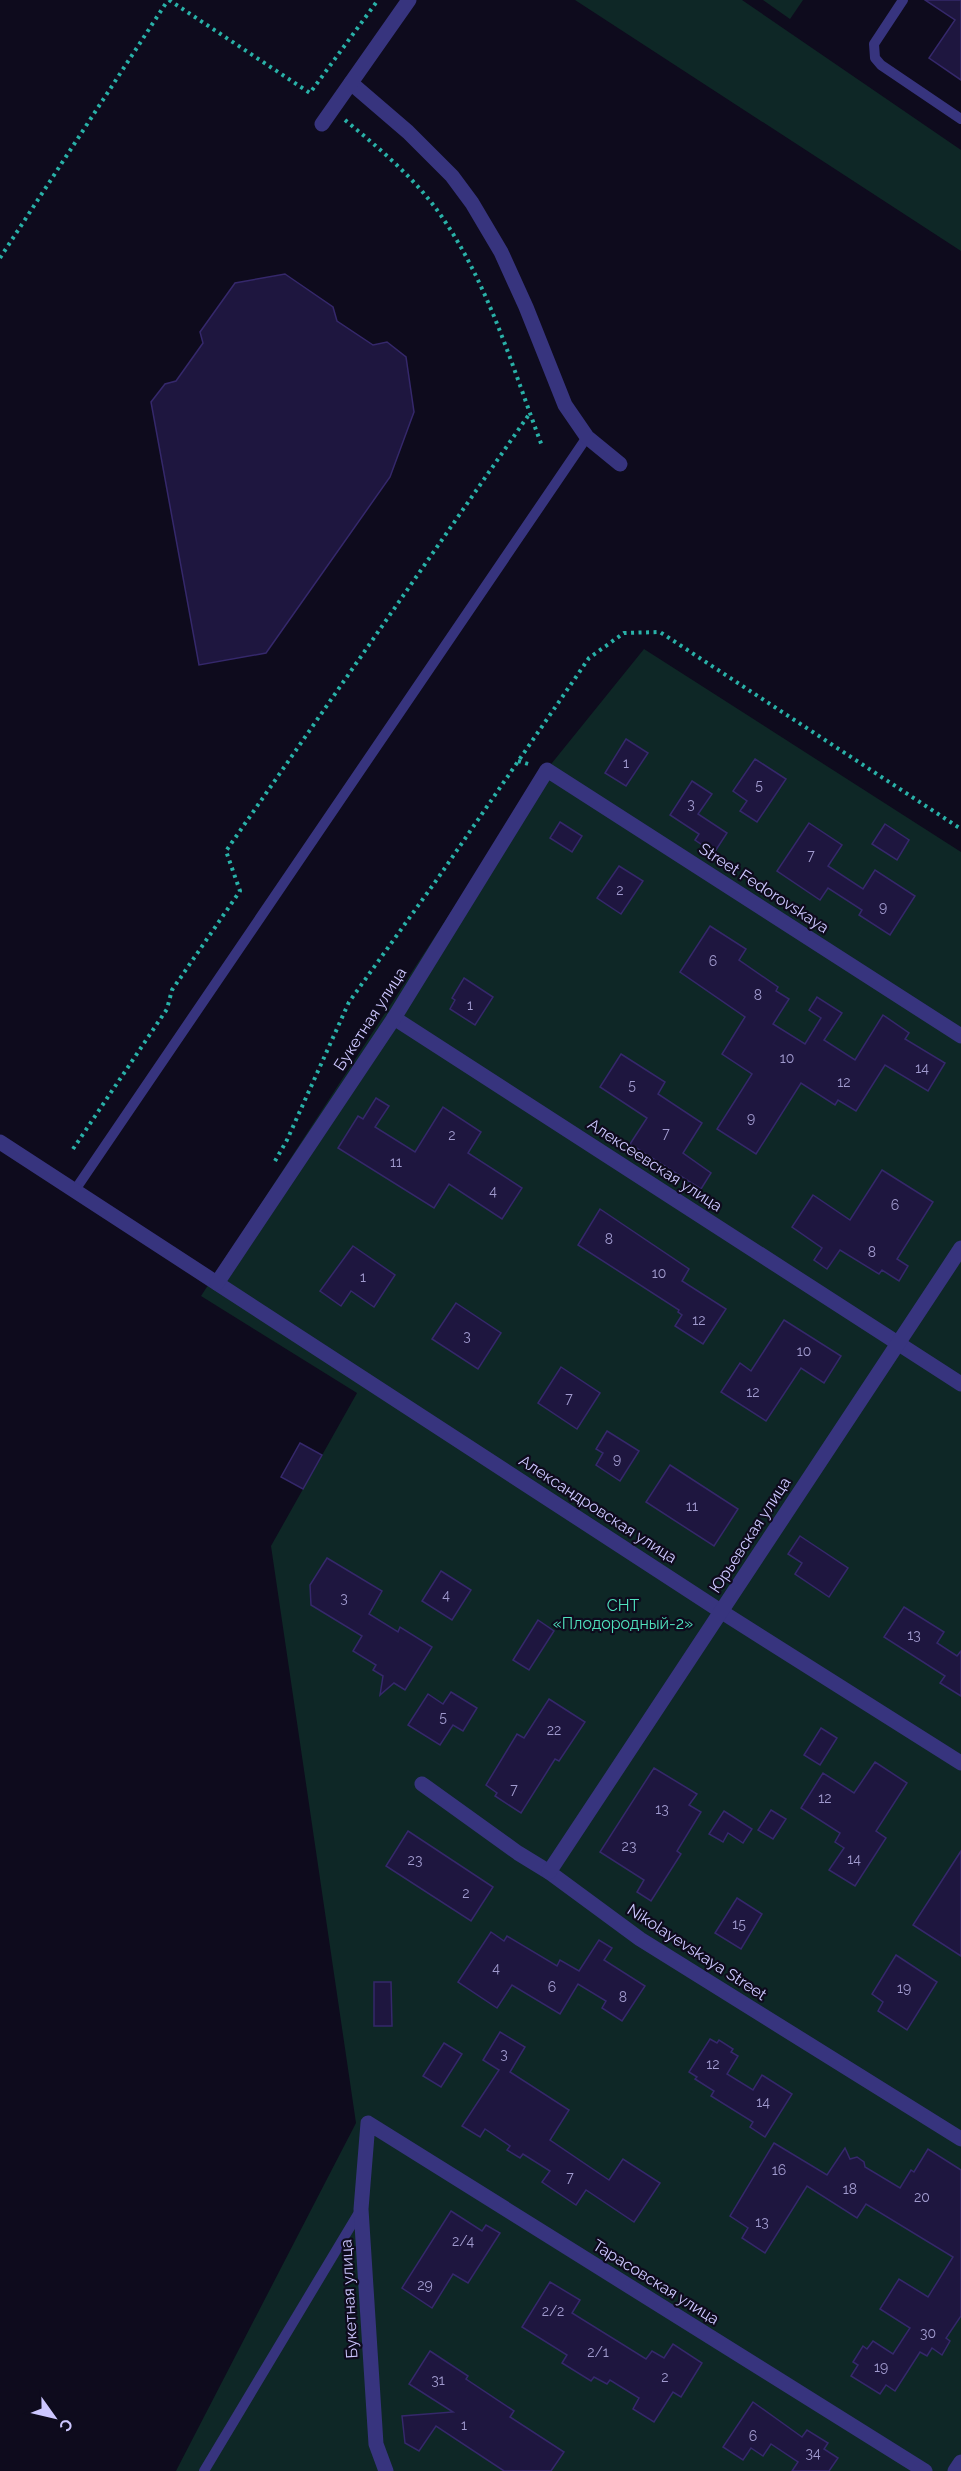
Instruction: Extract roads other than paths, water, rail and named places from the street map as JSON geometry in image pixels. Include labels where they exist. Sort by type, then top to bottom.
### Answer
[{"type":"street","points":[[322,124],[409,0]]},
{"type":"street","points":[[351,83],[416,139],[452,176],[472,203],[501,252],[526,307],[565,405],[587,437],[620,464]]},
{"type":"street","name":"Букетная улица","points":[[217,1283],[394,1018],[547,770]]},
{"type":"street","name":"Street Fedorovskaya","points":[[547,770],[961,1036]]},
{"type":"street","name":"Алексеевская улица","points":[[394,1018],[961,1384]]},
{"type":"street","name":"Александровская улица","points":[[0,1142],[722,1612],[961,1762]]},
{"type":"street","name":"Юрьевская улица","points":[[549,1872],[961,1248]]},
{"type":"street","name":"Nikolayevskaya Street","points":[[422,1784],[518,1853],[549,1872],[640,1939],[961,2139]]},
{"type":"street","name":"Букетная улица","points":[[368,2122],[361,2209],[376,2444],[386,2471]]},
{"type":"street","name":"Тарасовская улица","points":[[368,2122],[925,2471]]},
{"type":"street","points":[[956,2471],[961,2462]]},
{"type":"lane","points":[[903,0],[874,44],[875,58],[881,65],[961,119]]},
{"type":"lane","points":[[75,1190],[587,437]]},
{"type":"lane","points":[[204,2471],[361,2209]]},
{"type":"park label","name":"СНТ «Плодородный-2»","points":[[623,1614]]}]
